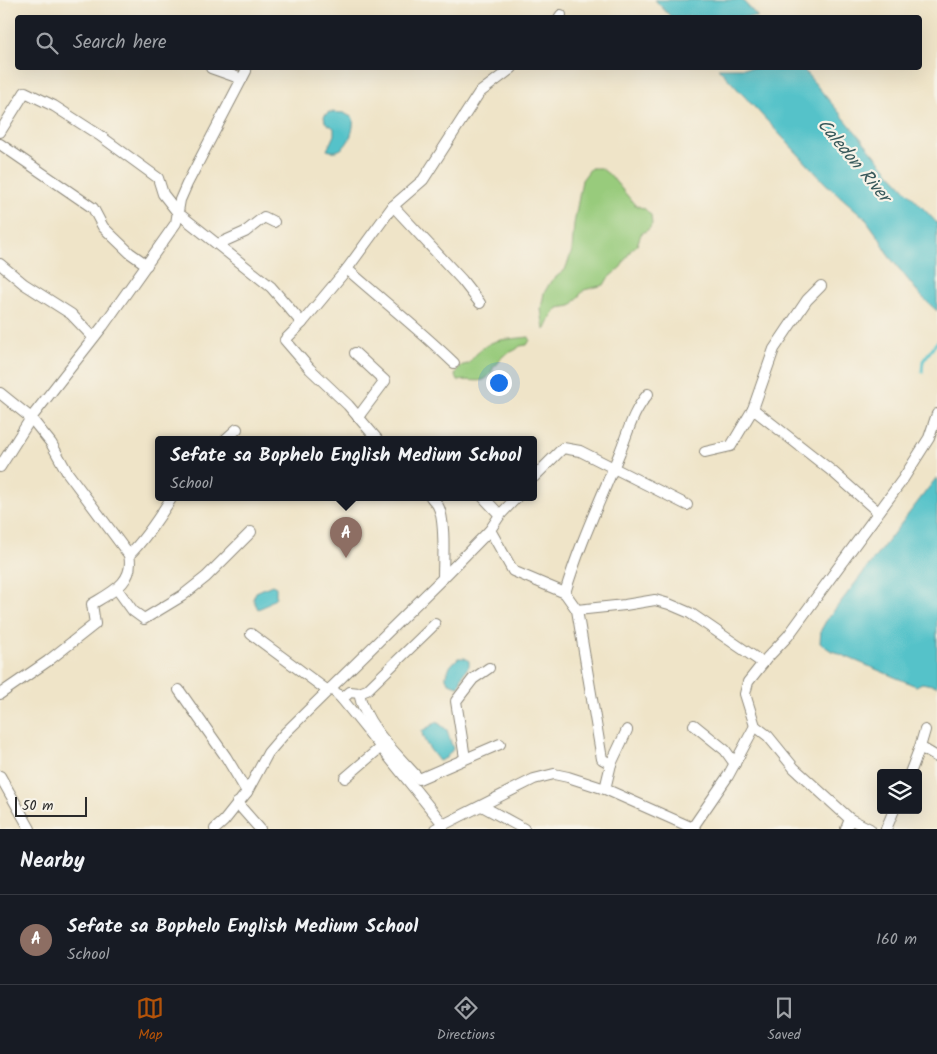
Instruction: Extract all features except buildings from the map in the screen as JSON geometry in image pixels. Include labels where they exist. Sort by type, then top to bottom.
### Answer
[{"type":"street","points":[[0,467],[32,418],[94,337],[176,223],[180,200],[187,184],[244,75],[220,70]]},
{"type":"street","points":[[374,436],[348,405],[310,369],[285,340],[302,323],[347,269],[393,206],[423,180],[479,93],[509,70]]},
{"type":"street","points":[[0,132],[25,92],[54,106],[99,135],[158,178],[163,194],[178,213],[271,287],[302,323]]},
{"type":"street","points":[[0,144],[93,208],[103,227],[147,265]]},
{"type":"street","points":[[393,206],[462,280],[480,303]]},
{"type":"street","points":[[218,244],[246,232],[264,217],[274,222]]},
{"type":"street","points":[[0,264],[24,284],[71,314],[94,337]]},
{"type":"street","points":[[347,269],[454,363]]},
{"type":"street","points":[[705,452],[731,446],[753,409],[774,349],[806,300],[822,286]]},
{"type":"street","points":[[356,353],[385,381],[358,417]]},
{"type":"street","points":[[0,393],[32,418],[51,443],[67,472],[129,555],[131,563],[128,576],[117,589],[92,604],[95,624],[48,661],[0,694]]},
{"type":"street","points":[[564,593],[574,562],[628,428],[637,409],[648,394]]},
{"type":"street","points":[[753,409],[833,472],[878,512]]},
{"type":"street","points":[[870,829],[850,818],[794,768],[768,736],[755,726],[745,694],[748,682],[763,662],[788,636],[903,479],[929,438],[937,414]]},
{"type":"street","points":[[229,436],[237,429]]},
{"type":"street","points":[[537,474],[563,448],[580,451],[687,505]]},
{"type":"street","points":[[129,555],[152,528],[169,501]]},
{"type":"street","points":[[434,501],[439,507],[441,515],[443,578]]},
{"type":"street","points":[[487,501],[500,515]]},
{"type":"street","points":[[215,829],[224,821],[247,792],[268,752],[286,732],[443,578],[490,530],[500,515],[513,501]]},
{"type":"street","points":[[490,530],[513,571],[564,593],[577,610],[602,759],[611,764]]},
{"type":"street","points":[[117,589],[133,611],[144,619],[182,596],[206,577],[251,532]]},
{"type":"street","points":[[577,610],[655,600],[690,613],[763,662]]},
{"type":"street","points":[[342,699],[350,692],[359,693],[367,690],[434,624]]},
{"type":"street","points":[[251,634],[342,699],[381,747],[439,826],[534,779],[554,774],[605,789],[694,828],[735,764],[755,726]]},
{"type":"street","points":[[466,758],[456,701],[474,679],[489,668]]},
{"type":"street","points":[[179,690],[226,757],[247,792]]},
{"type":"street","points":[[359,693],[361,706],[378,732],[419,778],[429,776],[500,744]]},
{"type":"street","points":[[694,725],[725,750],[735,764]]},
{"type":"street","points":[[605,789],[611,764],[627,730]]},
{"type":"street","points":[[912,769],[925,730]]},
{"type":"street","points":[[345,778],[381,747]]},
{"type":"street","points":[[920,747],[937,757]]},
{"type":"street","points":[[0,776],[30,829]]},
{"type":"street","points":[[237,803],[260,829]]},
{"type":"street","points":[[482,806],[524,829]]},
{"type":"street","points":[[886,829],[892,814]]},
{"type":"street","points":[[846,829],[850,818]]},
{"type":"green space","points":[[591,168],[601,168],[611,176],[635,205],[645,209],[651,215],[652,224],[649,229],[641,234],[637,245],[631,250],[621,267],[608,278],[604,285],[584,290],[571,306],[558,308],[544,330],[541,309],[544,293],[551,281],[565,270],[572,251],[574,224],[582,180]]},
{"type":"green space","points":[[529,337],[530,340],[527,345],[520,346],[516,350],[504,355],[484,380],[458,381],[455,376],[459,367],[468,364],[489,344],[501,340]]},
{"type":"water","points":[[655,0],[742,0],[756,15],[669,15]]},
{"type":"water","name":"Caledon River","points":[[720,70],[804,70],[890,173],[937,223],[937,311],[921,296],[888,255],[880,239],[865,218],[826,184]]},
{"type":"water","points":[[329,112],[344,113],[353,118],[348,142],[339,150],[327,150],[334,135],[334,128],[325,122],[324,116]]},
{"type":"water","points":[[937,477],[937,686],[922,683],[916,686],[830,650],[820,643],[821,630]]},
{"type":"water","points":[[272,585],[276,587],[276,597],[258,609],[253,599],[256,592]]},
{"type":"water","points":[[458,658],[465,658],[469,661],[469,666],[463,674],[459,686],[448,682],[446,678],[450,666]]},
{"type":"water","points":[[437,722],[447,730],[453,749],[446,758],[439,761],[422,735],[422,731]]},
{"type":"waterway","points":[[922,372],[923,361],[937,342]]},
{"type":"place","name":"Sefate sa Bophelo English Medium School","points":[[346,558]]}]
